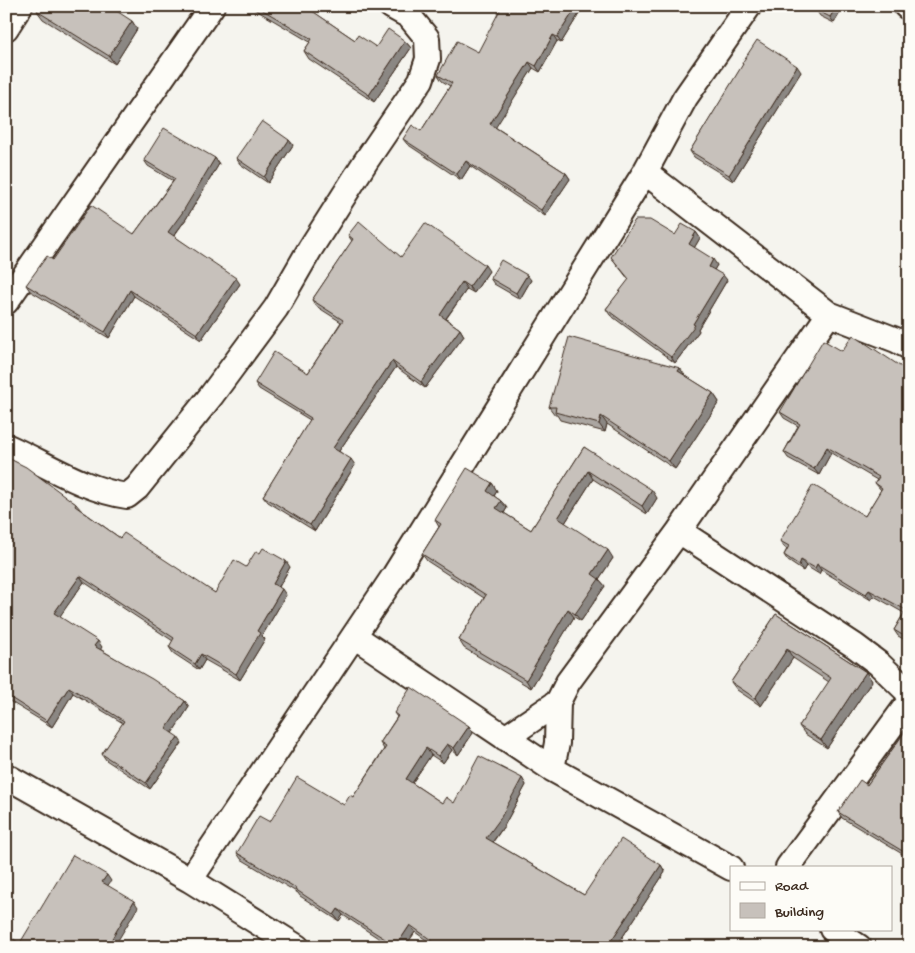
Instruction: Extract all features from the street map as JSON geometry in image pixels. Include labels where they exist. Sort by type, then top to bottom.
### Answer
[{"type":"street","points":[[6,28],[20,6]]},
{"type":"street","points":[[6,302],[212,6]]},
{"type":"street","points":[[6,446],[71,477],[115,494],[126,496],[137,488],[211,396],[276,308],[310,249],[366,161],[421,80],[428,59],[427,38],[409,16],[391,6]]},
{"type":"street","points":[[190,880],[399,567],[645,172],[685,98],[749,6]]},
{"type":"street","points":[[645,172],[829,314],[896,340],[909,347]]},
{"type":"street","points":[[552,769],[557,743],[558,702],[568,682],[679,531],[829,314]]},
{"type":"street","points":[[679,531],[855,646],[879,664],[909,693]]},
{"type":"street","points":[[354,636],[552,769],[730,867]]},
{"type":"street","points":[[505,738],[558,702]]},
{"type":"street","points":[[789,866],[909,702]]},
{"type":"street","points":[[6,776],[190,880],[297,947]]},
{"type":"street","points":[[834,930],[859,947]]},
{"type":"building","points":[[40,6],[109,6],[132,21],[109,56],[37,11]]},
{"type":"building","points":[[256,6],[305,6],[355,40],[358,35],[376,47],[388,29],[405,41],[369,95],[304,51],[312,39]]},
{"type":"building","points":[[502,6],[577,6],[557,37],[553,35],[536,66],[529,62],[490,124],[566,173],[541,210],[466,161],[457,174],[403,139],[412,125],[421,131],[452,83],[438,75],[457,41],[478,52]]},
{"type":"building","points":[[818,6],[837,6],[830,17],[816,10]]},
{"type":"building","points":[[757,40],[797,66],[729,175],[690,151]]},
{"type":"building","points":[[262,121],[289,140],[264,177],[236,158]]},
{"type":"building","points":[[164,128],[215,158],[182,213],[168,232],[236,278],[197,334],[130,290],[105,332],[26,285],[47,256],[53,260],[91,205],[134,234],[175,179],[144,160]]},
{"type":"building","points":[[635,220],[650,220],[675,235],[682,224],[696,232],[689,244],[713,259],[709,267],[723,275],[693,324],[695,325],[671,357],[606,309],[629,279],[611,257]]},
{"type":"building","points":[[359,221],[401,257],[425,223],[485,265],[469,287],[462,282],[440,315],[460,329],[421,382],[392,361],[333,448],[351,459],[310,525],[263,496],[311,418],[255,383],[274,352],[308,373],[343,320],[312,300],[353,239],[348,235]]},
{"type":"building","points":[[501,260],[527,275],[516,293],[490,278]]},
{"type":"building","points":[[853,335],[909,372],[909,639],[894,630],[906,610],[869,590],[866,594],[817,564],[815,568],[801,560],[799,565],[784,555],[789,546],[780,541],[813,485],[865,516],[882,488],[875,483],[879,477],[827,447],[814,469],[784,452],[800,424],[780,412],[823,340],[842,351]]},
{"type":"building","points":[[569,337],[680,368],[678,371],[713,393],[669,461],[601,416],[599,424],[555,412],[556,407],[549,407]]},
{"type":"building","points":[[584,447],[652,490],[642,506],[588,471],[558,518],[608,550],[592,574],[599,579],[575,614],[568,609],[526,680],[459,640],[486,595],[422,554],[441,524],[435,520],[467,468],[492,483],[487,491],[501,501],[496,508],[531,530]]},
{"type":"building","points":[[6,457],[26,467],[76,504],[75,506],[120,538],[124,533],[215,593],[234,560],[246,567],[256,551],[260,553],[263,548],[286,561],[273,584],[282,589],[257,631],[260,633],[236,674],[201,654],[195,664],[169,647],[174,638],[80,576],[54,613],[98,641],[94,646],[152,679],[185,701],[166,729],[178,737],[146,783],[102,754],[124,721],[69,687],[47,721],[6,695]]},
{"type":"building","points":[[776,614],[866,672],[821,740],[799,726],[831,678],[787,649],[755,698],[731,682]]},
{"type":"building","points":[[411,687],[469,726],[454,748],[447,744],[438,756],[426,748],[406,779],[442,803],[446,797],[454,803],[479,756],[522,778],[500,819],[486,838],[584,895],[621,839],[661,865],[607,947],[461,947],[454,942],[451,947],[441,947],[410,925],[396,946],[338,909],[334,915],[296,888],[237,853],[259,816],[270,822],[297,777],[344,805],[350,795],[353,797],[386,747],[380,743],[398,716],[394,713]]},
{"type":"building","points":[[909,713],[909,722],[904,720]]},
{"type":"building","points":[[909,726],[909,855],[838,812],[860,780],[867,785]]},
{"type":"building","points":[[73,855],[107,875],[102,882],[134,901],[107,947],[6,947],[6,935],[20,943]]}]
